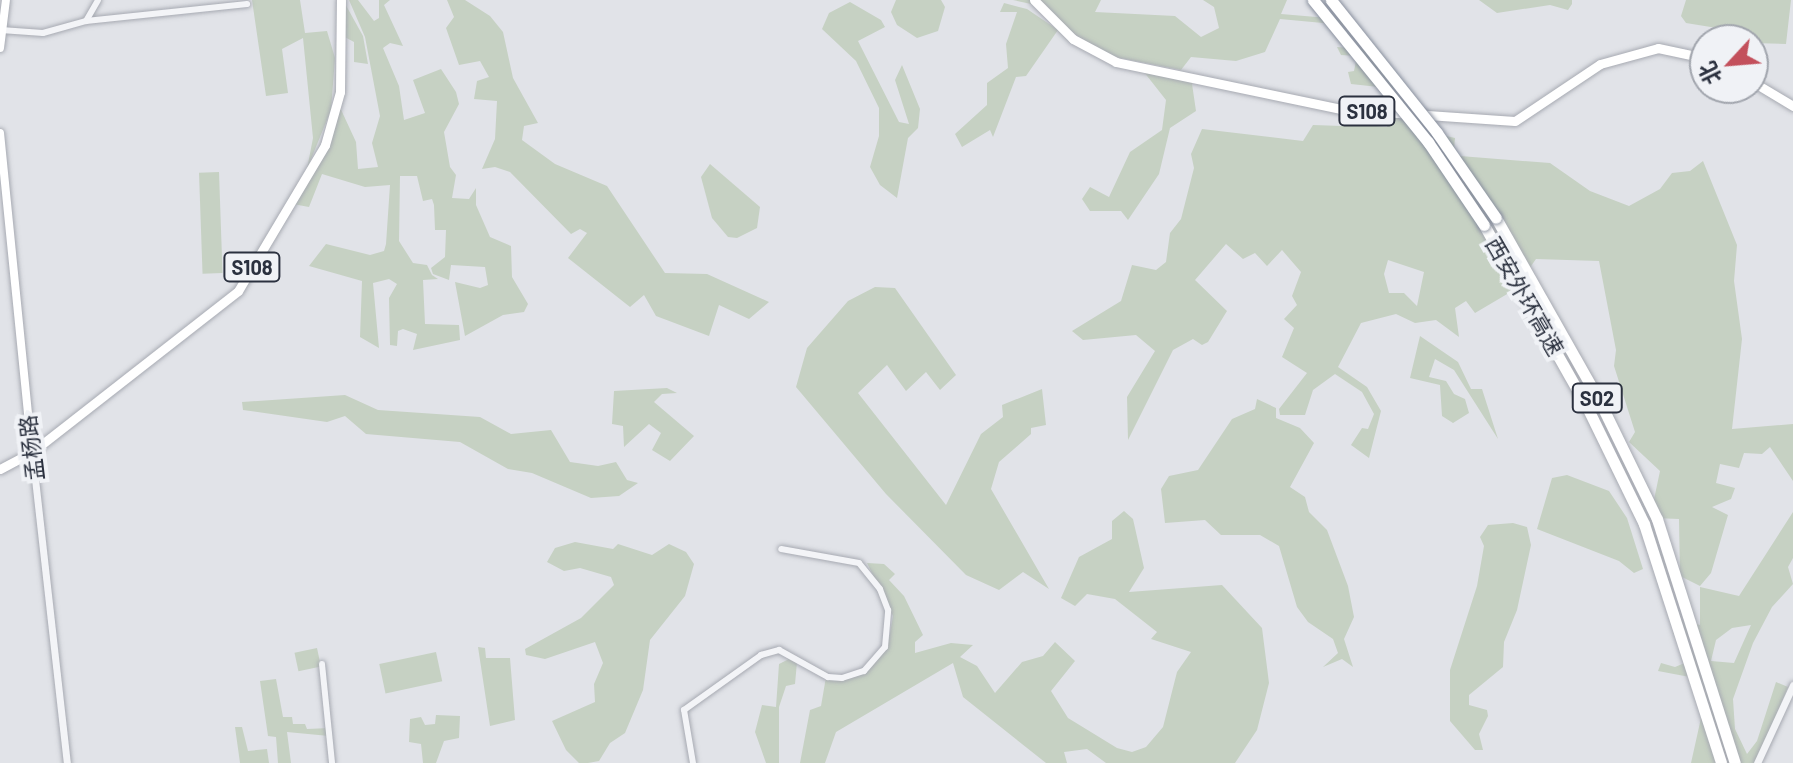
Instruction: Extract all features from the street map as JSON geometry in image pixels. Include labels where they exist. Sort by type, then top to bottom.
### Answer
[{"type":"highway","name":"西安外环高速","points":[[1313,0],[1428,142],[1484,225],[1588,409],[1644,524],[1669,592],[1721,763]]},
{"type":"highway","name":"西安外环高速","points":[[1331,0],[1437,133],[1496,218],[1600,402],[1657,519],[1681,586],[1735,763]]},
{"type":"main road","points":[[0,48],[6,0]]},
{"type":"main road","name":"S108","points":[[0,469],[32,452],[238,291],[325,145],[340,92],[341,0]]},
{"type":"main road","name":"S108","points":[[1034,0],[1073,39],[1116,62],[1340,109],[1515,121],[1600,64],[1658,48],[1689,55]]},
{"type":"main road","points":[[1769,92],[1793,106]]},
{"type":"main road","name":"孟杨路","points":[[0,133],[32,452]]},
{"type":"street","points":[[86,21],[98,0]]},
{"type":"street","points":[[1,30],[43,33],[86,21],[247,4]]},
{"type":"street","name":"孟杨路","points":[[32,452],[67,763]]},
{"type":"street","points":[[693,763],[684,710],[761,655],[779,650],[828,677],[842,678],[864,671],[885,647],[888,610],[880,589],[859,563],[781,549]]},
{"type":"street","points":[[322,664],[332,763]]},
{"type":"street","points":[[1757,763],[1793,685]]},
{"type":"green space","points":[[252,0],[300,0],[305,33],[327,31],[335,58],[331,110],[307,169],[313,138],[303,38],[282,49],[288,93],[266,96]]},
{"type":"green space","points":[[343,0],[363,36],[368,64],[354,62],[354,42],[341,35]]},
{"type":"green space","points":[[349,0],[358,0],[374,21],[379,18],[379,0],[390,0],[384,5],[403,46],[390,43],[383,48],[399,86],[404,120],[425,113],[413,80],[441,69],[456,92],[459,104],[444,132],[450,167],[456,175],[452,198],[469,199],[476,188],[476,205],[490,237],[511,246],[512,277],[528,304],[524,312],[503,315],[465,336],[455,282],[480,288],[488,285],[485,267],[451,265],[449,280],[433,274],[431,268],[445,257],[446,230],[435,230],[432,199],[423,201],[417,176],[400,176],[399,241],[413,263],[427,265],[432,275],[438,279],[423,280],[425,324],[459,325],[460,340],[413,350],[417,334],[403,329],[398,331],[397,346],[390,345],[389,298],[397,284],[389,279],[373,283],[379,348],[360,337],[362,281],[309,266],[326,244],[370,255],[384,251],[386,244],[390,185],[365,187],[322,174],[309,207],[293,204],[328,141],[337,101],[356,142],[358,169],[378,167],[372,143],[380,116],[365,37]]},
{"type":"green space","points":[[447,0],[465,0],[490,16],[503,32],[513,78],[538,123],[524,126],[522,140],[555,164],[607,186],[665,273],[707,274],[769,302],[749,319],[719,305],[709,336],[656,316],[644,295],[630,307],[568,258],[587,233],[580,229],[571,234],[510,172],[495,167],[482,169],[495,139],[497,101],[474,99],[477,81],[489,77],[480,61],[459,65],[446,28],[454,17]]},
{"type":"green space","points":[[896,0],[941,0],[945,7],[938,31],[917,38],[897,25],[891,12]]},
{"type":"green space","points":[[1013,0],[1101,0],[1095,12],[1175,16],[1201,37],[1219,28],[1214,7],[1203,0],[1287,0],[1281,14],[1352,20],[1355,26],[1280,19],[1265,52],[1236,61],[1191,57],[1181,70],[1105,55],[1031,4]]},
{"type":"green space","points":[[1479,0],[1572,0],[1572,4],[1568,10],[1550,5],[1497,13]]},
{"type":"green space","points":[[1686,0],[1791,0],[1786,44],[1769,43],[1769,24],[1692,24],[1686,23],[1681,16]]},
{"type":"green space","points":[[850,2],[881,20],[885,27],[858,41],[899,122],[909,124],[895,80],[902,65],[920,109],[918,128],[908,138],[897,198],[880,185],[870,167],[879,136],[879,108],[856,61],[822,29],[829,13]]},
{"type":"green space","points":[[1004,3],[1027,9],[1058,30],[1026,76],[1016,77],[993,137],[990,130],[962,147],[955,134],[987,105],[987,83],[1008,68],[1006,44],[1017,12],[1000,12]]},
{"type":"green space","points":[[1337,47],[1376,50],[1397,89],[1351,84],[1348,72],[1354,71],[1357,56],[1341,55]]},
{"type":"green space","points":[[1140,67],[1191,77],[1196,111],[1170,128],[1159,174],[1128,220],[1121,211],[1090,211],[1082,199],[1090,187],[1109,197],[1130,152],[1162,130],[1166,100]]},
{"type":"green space","points":[[1346,107],[1377,109],[1376,126],[1387,127],[1392,109],[1414,108],[1412,128],[1455,138],[1454,149],[1460,156],[1550,163],[1590,191],[1629,206],[1660,189],[1672,173],[1690,171],[1703,161],[1737,245],[1734,281],[1742,339],[1732,429],[1793,424],[1793,481],[1770,447],[1762,454],[1744,453],[1739,468],[1720,464],[1716,483],[1735,488],[1731,499],[1712,507],[1728,515],[1711,573],[1700,586],[1680,576],[1679,519],[1655,518],[1652,509],[1660,471],[1629,442],[1635,432],[1614,366],[1616,350],[1599,261],[1536,259],[1514,290],[1475,313],[1466,301],[1455,308],[1459,337],[1436,320],[1415,323],[1396,314],[1361,323],[1338,367],[1367,387],[1381,411],[1369,458],[1351,445],[1362,428],[1368,429],[1374,414],[1362,392],[1335,374],[1313,390],[1305,415],[1280,415],[1279,409],[1307,373],[1282,357],[1294,328],[1284,319],[1297,305],[1292,296],[1301,272],[1282,250],[1267,266],[1255,253],[1243,259],[1226,244],[1195,280],[1227,311],[1208,342],[1202,345],[1193,339],[1173,350],[1128,440],[1127,397],[1155,351],[1136,335],[1083,340],[1072,331],[1121,301],[1132,265],[1156,270],[1166,262],[1170,233],[1181,219],[1194,168],[1191,154],[1202,129],[1303,141],[1313,125],[1342,126]],"holes":[[[1388,260],[1424,272],[1417,306],[1404,293],[1389,293],[1384,274]]]},
{"type":"green space","points":[[710,164],[760,207],[757,228],[737,238],[728,237],[712,218],[701,177]]},
{"type":"green space","points":[[219,172],[223,273],[203,274],[199,173]]},
{"type":"green space","points":[[875,287],[895,288],[956,375],[940,390],[926,372],[906,391],[887,365],[858,393],[946,505],[981,434],[1003,417],[1002,405],[1042,389],[1046,425],[1031,428],[1031,434],[999,462],[991,489],[1049,589],[1023,572],[999,590],[966,575],[886,494],[796,387],[807,348],[848,301]]},
{"type":"green space","points":[[1420,336],[1458,362],[1471,389],[1482,389],[1498,439],[1454,370],[1435,359],[1429,377],[1446,381],[1454,394],[1465,399],[1469,413],[1453,423],[1442,416],[1440,385],[1410,378]]},
{"type":"green space","points":[[667,388],[677,393],[662,394],[654,402],[694,436],[670,461],[652,450],[661,433],[649,424],[624,447],[623,426],[612,424],[614,391]]},
{"type":"green space","points":[[345,395],[378,410],[480,417],[511,434],[551,430],[570,462],[598,466],[616,462],[627,480],[638,483],[619,496],[591,498],[532,473],[508,469],[460,442],[366,434],[345,416],[327,422],[243,410],[242,402]]},
{"type":"green space","points":[[1257,399],[1276,408],[1276,418],[1300,428],[1314,443],[1290,487],[1305,497],[1309,512],[1327,530],[1348,586],[1354,617],[1344,639],[1353,667],[1342,659],[1323,667],[1338,653],[1333,639],[1308,622],[1297,607],[1279,546],[1260,535],[1221,535],[1205,520],[1165,523],[1161,489],[1169,476],[1198,470],[1232,419],[1255,409]]},
{"type":"green space","points":[[1567,475],[1609,491],[1627,518],[1643,569],[1634,573],[1619,561],[1537,529],[1552,478]]},
{"type":"green space","points":[[1124,511],[1133,519],[1144,568],[1129,592],[1222,585],[1262,628],[1269,683],[1257,730],[1235,763],[1106,763],[1087,749],[1064,752],[1067,763],[1046,763],[963,697],[953,663],[836,732],[825,763],[800,763],[810,710],[821,706],[826,677],[847,678],[866,671],[889,639],[893,616],[867,563],[884,564],[895,574],[889,580],[904,596],[923,635],[915,642],[915,653],[951,643],[973,645],[960,657],[977,666],[995,693],[1022,662],[1043,656],[1055,642],[1075,661],[1051,691],[1068,718],[1117,748],[1132,752],[1146,747],[1163,727],[1177,672],[1191,652],[1151,639],[1157,632],[1115,599],[1087,594],[1075,606],[1061,598],[1079,557],[1112,539],[1112,521]]},
{"type":"green space","points":[[1793,512],[1793,558],[1788,567],[1793,584],[1772,607],[1753,643],[1733,699],[1735,729],[1747,754],[1757,741],[1776,682],[1788,687],[1756,763],[1691,763],[1707,691],[1695,678],[1658,671],[1661,663],[1675,667],[1687,662],[1695,640],[1673,634],[1677,619],[1700,625],[1700,587],[1739,596]],"holes":[[[1751,625],[1734,663],[1711,661],[1716,640],[1732,628]]]},
{"type":"green space","points":[[1513,523],[1527,527],[1531,545],[1517,610],[1504,642],[1503,667],[1469,695],[1469,705],[1487,710],[1488,716],[1479,734],[1483,750],[1475,750],[1450,721],[1450,670],[1477,586],[1484,546],[1480,537],[1488,525]]},
{"type":"green space","points":[[575,542],[613,549],[618,544],[652,555],[669,544],[686,552],[694,564],[685,596],[650,640],[643,690],[625,733],[610,743],[599,761],[588,763],[579,763],[566,750],[552,721],[595,702],[594,684],[603,663],[595,642],[545,659],[526,655],[525,649],[581,618],[614,585],[611,577],[580,568],[564,571],[547,562],[555,548]]},
{"type":"green space","points":[[478,647],[485,648],[486,658],[510,658],[515,720],[490,726]]},
{"type":"green space","points":[[317,648],[321,667],[298,671],[295,653]]},
{"type":"green space","points":[[436,652],[442,681],[386,693],[379,664]]},
{"type":"green space","points":[[789,659],[797,662],[795,684],[786,686],[779,707],[779,763],[766,763],[755,732],[762,705],[776,707],[779,664]]},
{"type":"green space","points":[[276,679],[283,717],[292,717],[293,724],[305,724],[307,729],[329,728],[329,736],[287,732],[291,763],[278,763],[276,737],[268,736],[260,681]]},
{"type":"green space","points":[[436,715],[460,716],[459,738],[444,741],[436,763],[423,763],[421,744],[409,742],[410,719],[421,717],[425,725],[435,724]]},
{"type":"green space","points":[[235,727],[242,727],[248,751],[267,749],[269,763],[240,763]]}]
